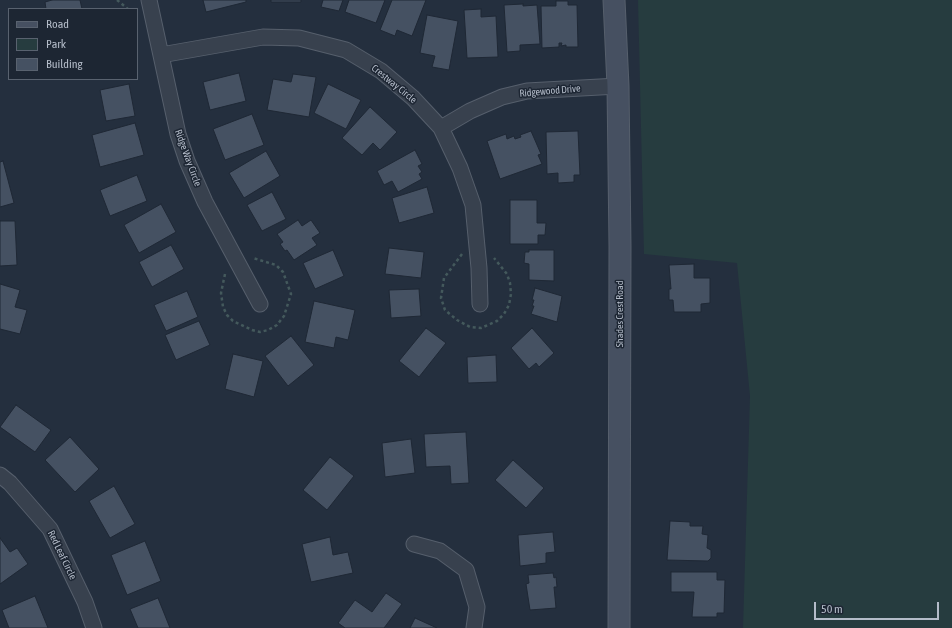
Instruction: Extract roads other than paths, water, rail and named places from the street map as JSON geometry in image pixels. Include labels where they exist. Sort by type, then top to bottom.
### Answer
[{"type":"street","name":"Ridge Way Circle","points":[[148,0],[178,134],[187,161],[204,202],[260,304]]},
{"type":"street","name":"Shades Crest Road","points":[[614,0],[618,86],[620,247],[619,628]]},
{"type":"street","name":"Crestway Circle","points":[[161,55],[264,37],[306,40],[346,50],[381,71],[414,98],[441,128],[460,168],[472,205],[479,268],[480,304]]},
{"type":"street","name":"Ridgewood Drive","points":[[441,128],[470,111],[502,97],[526,91],[618,86]]},
{"type":"street","name":"Red Leaf Circle","points":[[0,475],[10,483],[50,529],[85,602],[94,628]]},
{"type":"street","points":[[414,544],[440,551],[466,570],[477,607],[474,628]]}]
